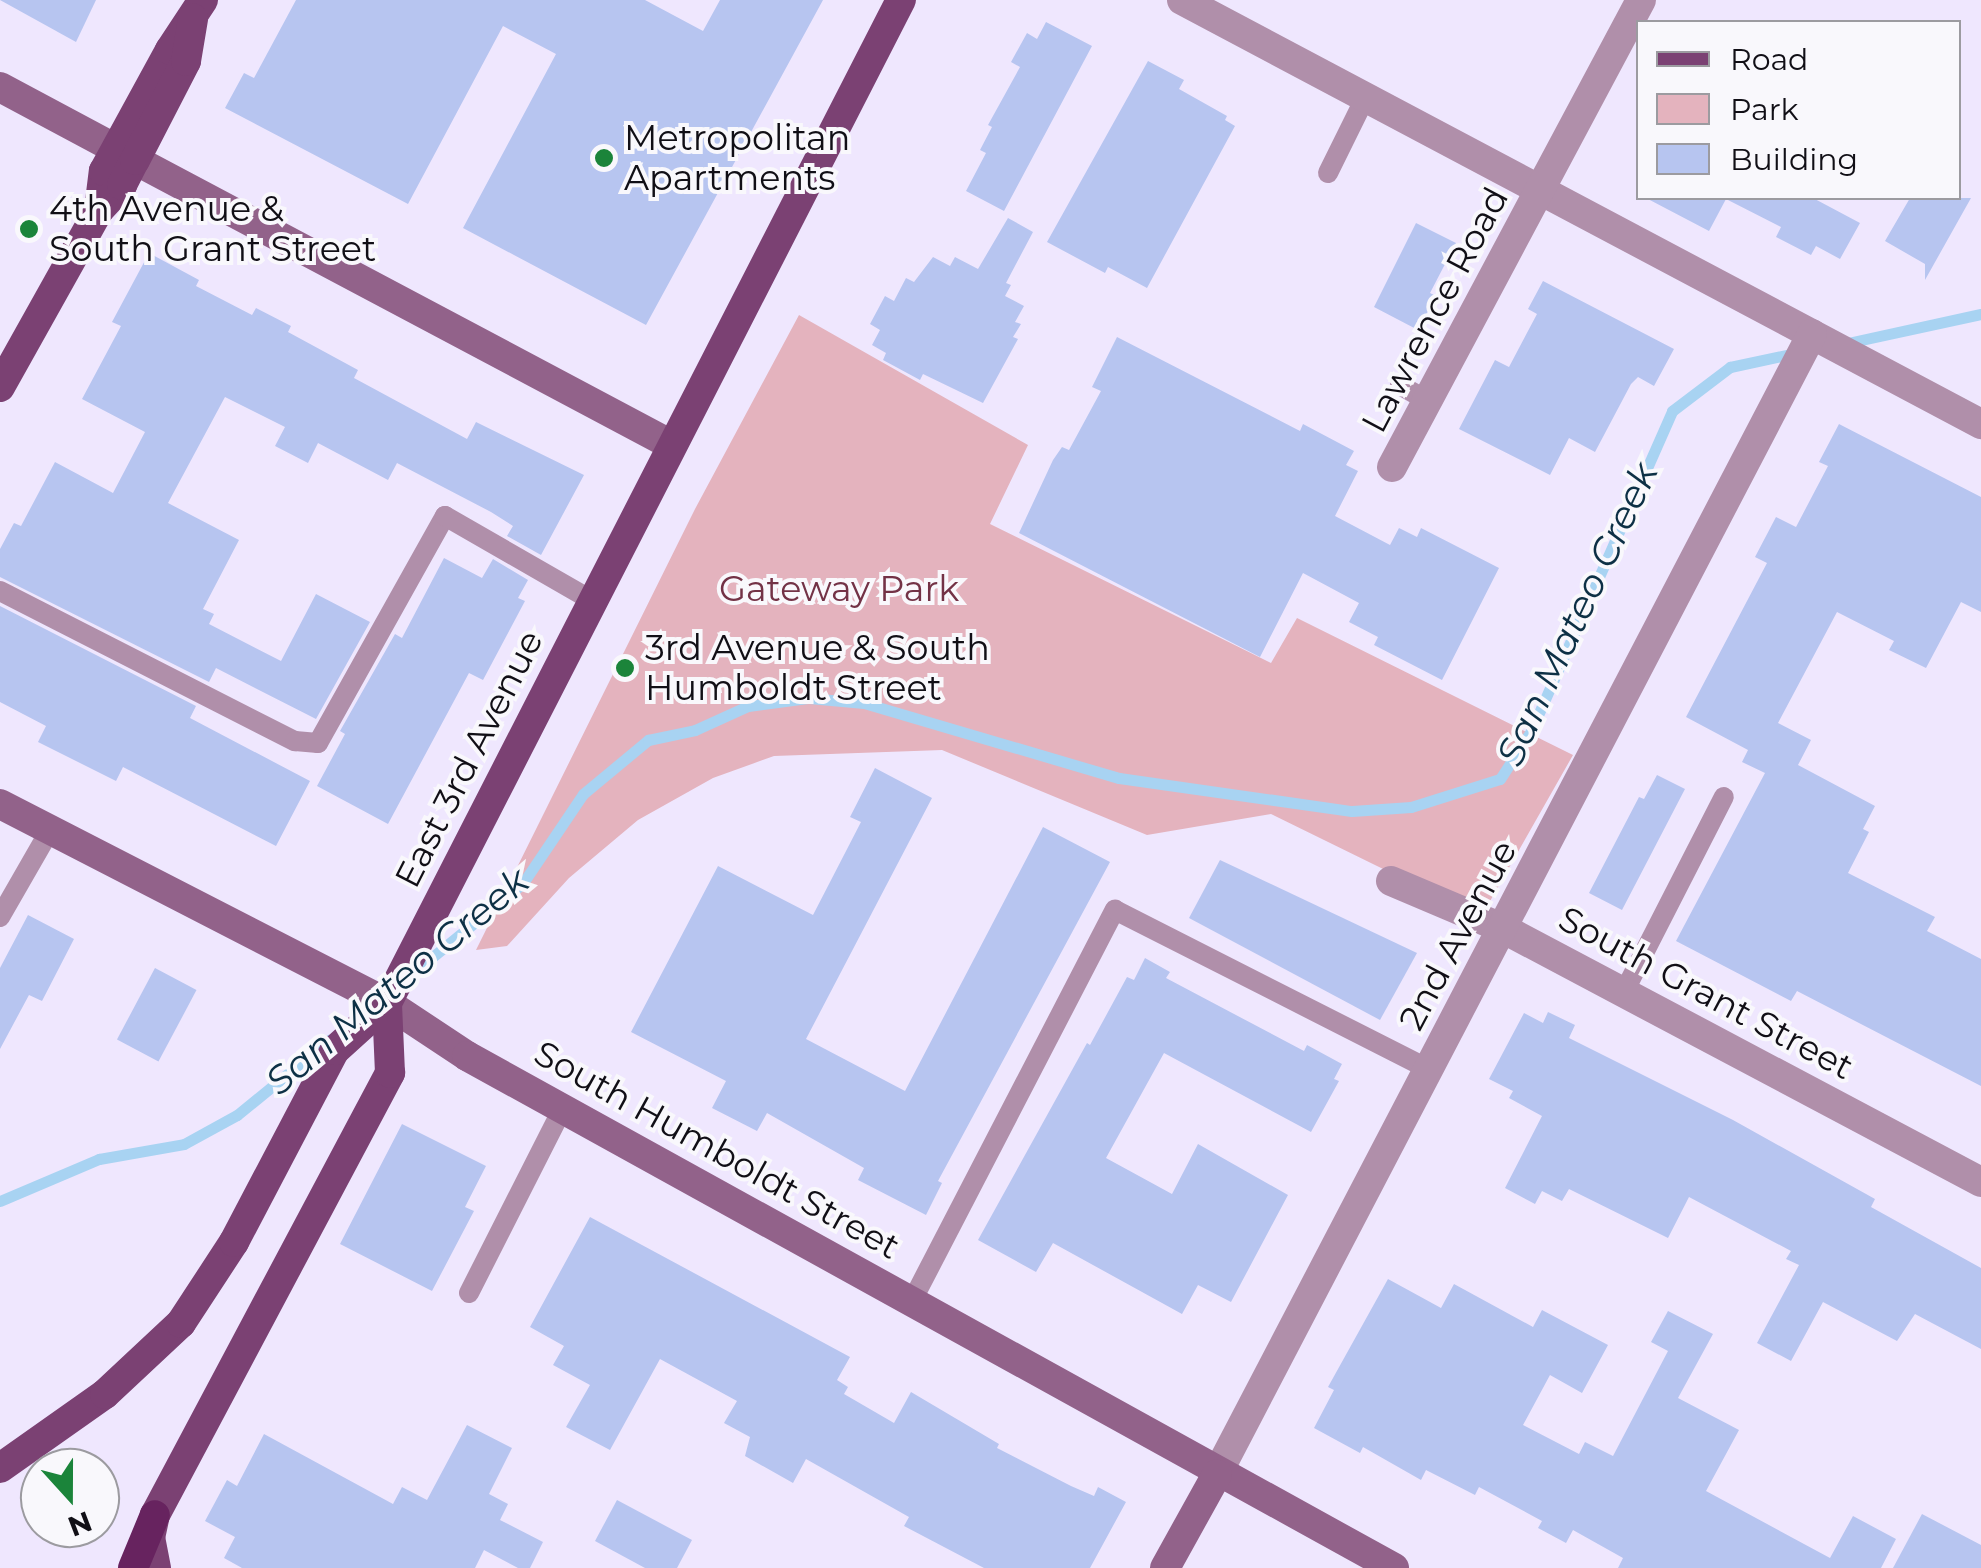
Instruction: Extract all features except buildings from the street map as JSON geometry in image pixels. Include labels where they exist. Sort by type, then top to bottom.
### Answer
[{"type":"highway","points":[[133,1568],[156,1515]]},
{"type":"main road","name":"East 3rd Avenue","points":[[0,1468],[105,1394],[181,1323],[234,1242],[335,1050],[387,1003],[670,444],[902,0]]},
{"type":"main road","points":[[0,388],[99,210],[122,185],[126,154],[186,60],[198,10]]},
{"type":"main road","points":[[156,1568],[150,1538],[156,1515],[390,1073],[387,1003]]},
{"type":"street","points":[[1182,0],[1543,188],[1981,424]]},
{"type":"street","points":[[1543,188],[1641,0]]},
{"type":"street","points":[[0,87],[670,444]]},
{"type":"street","name":"Lawrence Road","points":[[1392,467],[1543,188]]},
{"type":"street","name":"2nd Avenue","points":[[1165,1568],[1504,929],[1812,334]]},
{"type":"street","name":"South Humboldt Street","points":[[0,804],[387,1003],[563,1108],[1217,1474],[1394,1568]]},
{"type":"street","name":"South Grant Street","points":[[1391,881],[1504,929],[1981,1182]]},
{"type":"lane","points":[[1328,172],[1366,96]]},
{"type":"lane","points":[[1400,385],[1428,401]]},
{"type":"lane","points":[[0,592],[295,741],[318,742],[445,516],[591,600]]},
{"type":"lane","points":[[1624,992],[1724,797]]},
{"type":"lane","points":[[0,917],[50,830]]},
{"type":"lane","points":[[912,1301],[1114,910],[1430,1070]]},
{"type":"lane","points":[[469,1293],[563,1108]]},
{"type":"green space","name":"Gateway Park","points":[[799,315],[1028,445],[990,524],[1271,663],[1297,618],[1573,755],[1481,917],[1271,814],[1147,835],[942,750],[774,756],[713,778],[638,820],[569,878],[507,946],[476,950],[695,509]]},
{"type":"waterway","name":"San Mateo Creek","points":[[1843,344],[1981,314]]},
{"type":"waterway","name":"San Mateo Creek","points":[[414,972],[523,883],[583,794],[648,740],[695,730],[748,706],[809,698],[864,703],[1119,778],[1352,811],[1411,807],[1500,779],[1531,731],[1672,411],[1730,367],[1796,353]]},
{"type":"waterway","name":"San Mateo Creek","points":[[0,1201],[99,1159],[184,1144],[237,1115],[329,1040]]},
{"type":"place","name":"Metropolitan Apartments","points":[[604,158]]},
{"type":"place","name":"4th Avenue & South Grant Street","points":[[29,229]]},
{"type":"place","name":"3rd Avenue & South Humboldt Street","points":[[625,668]]}]
